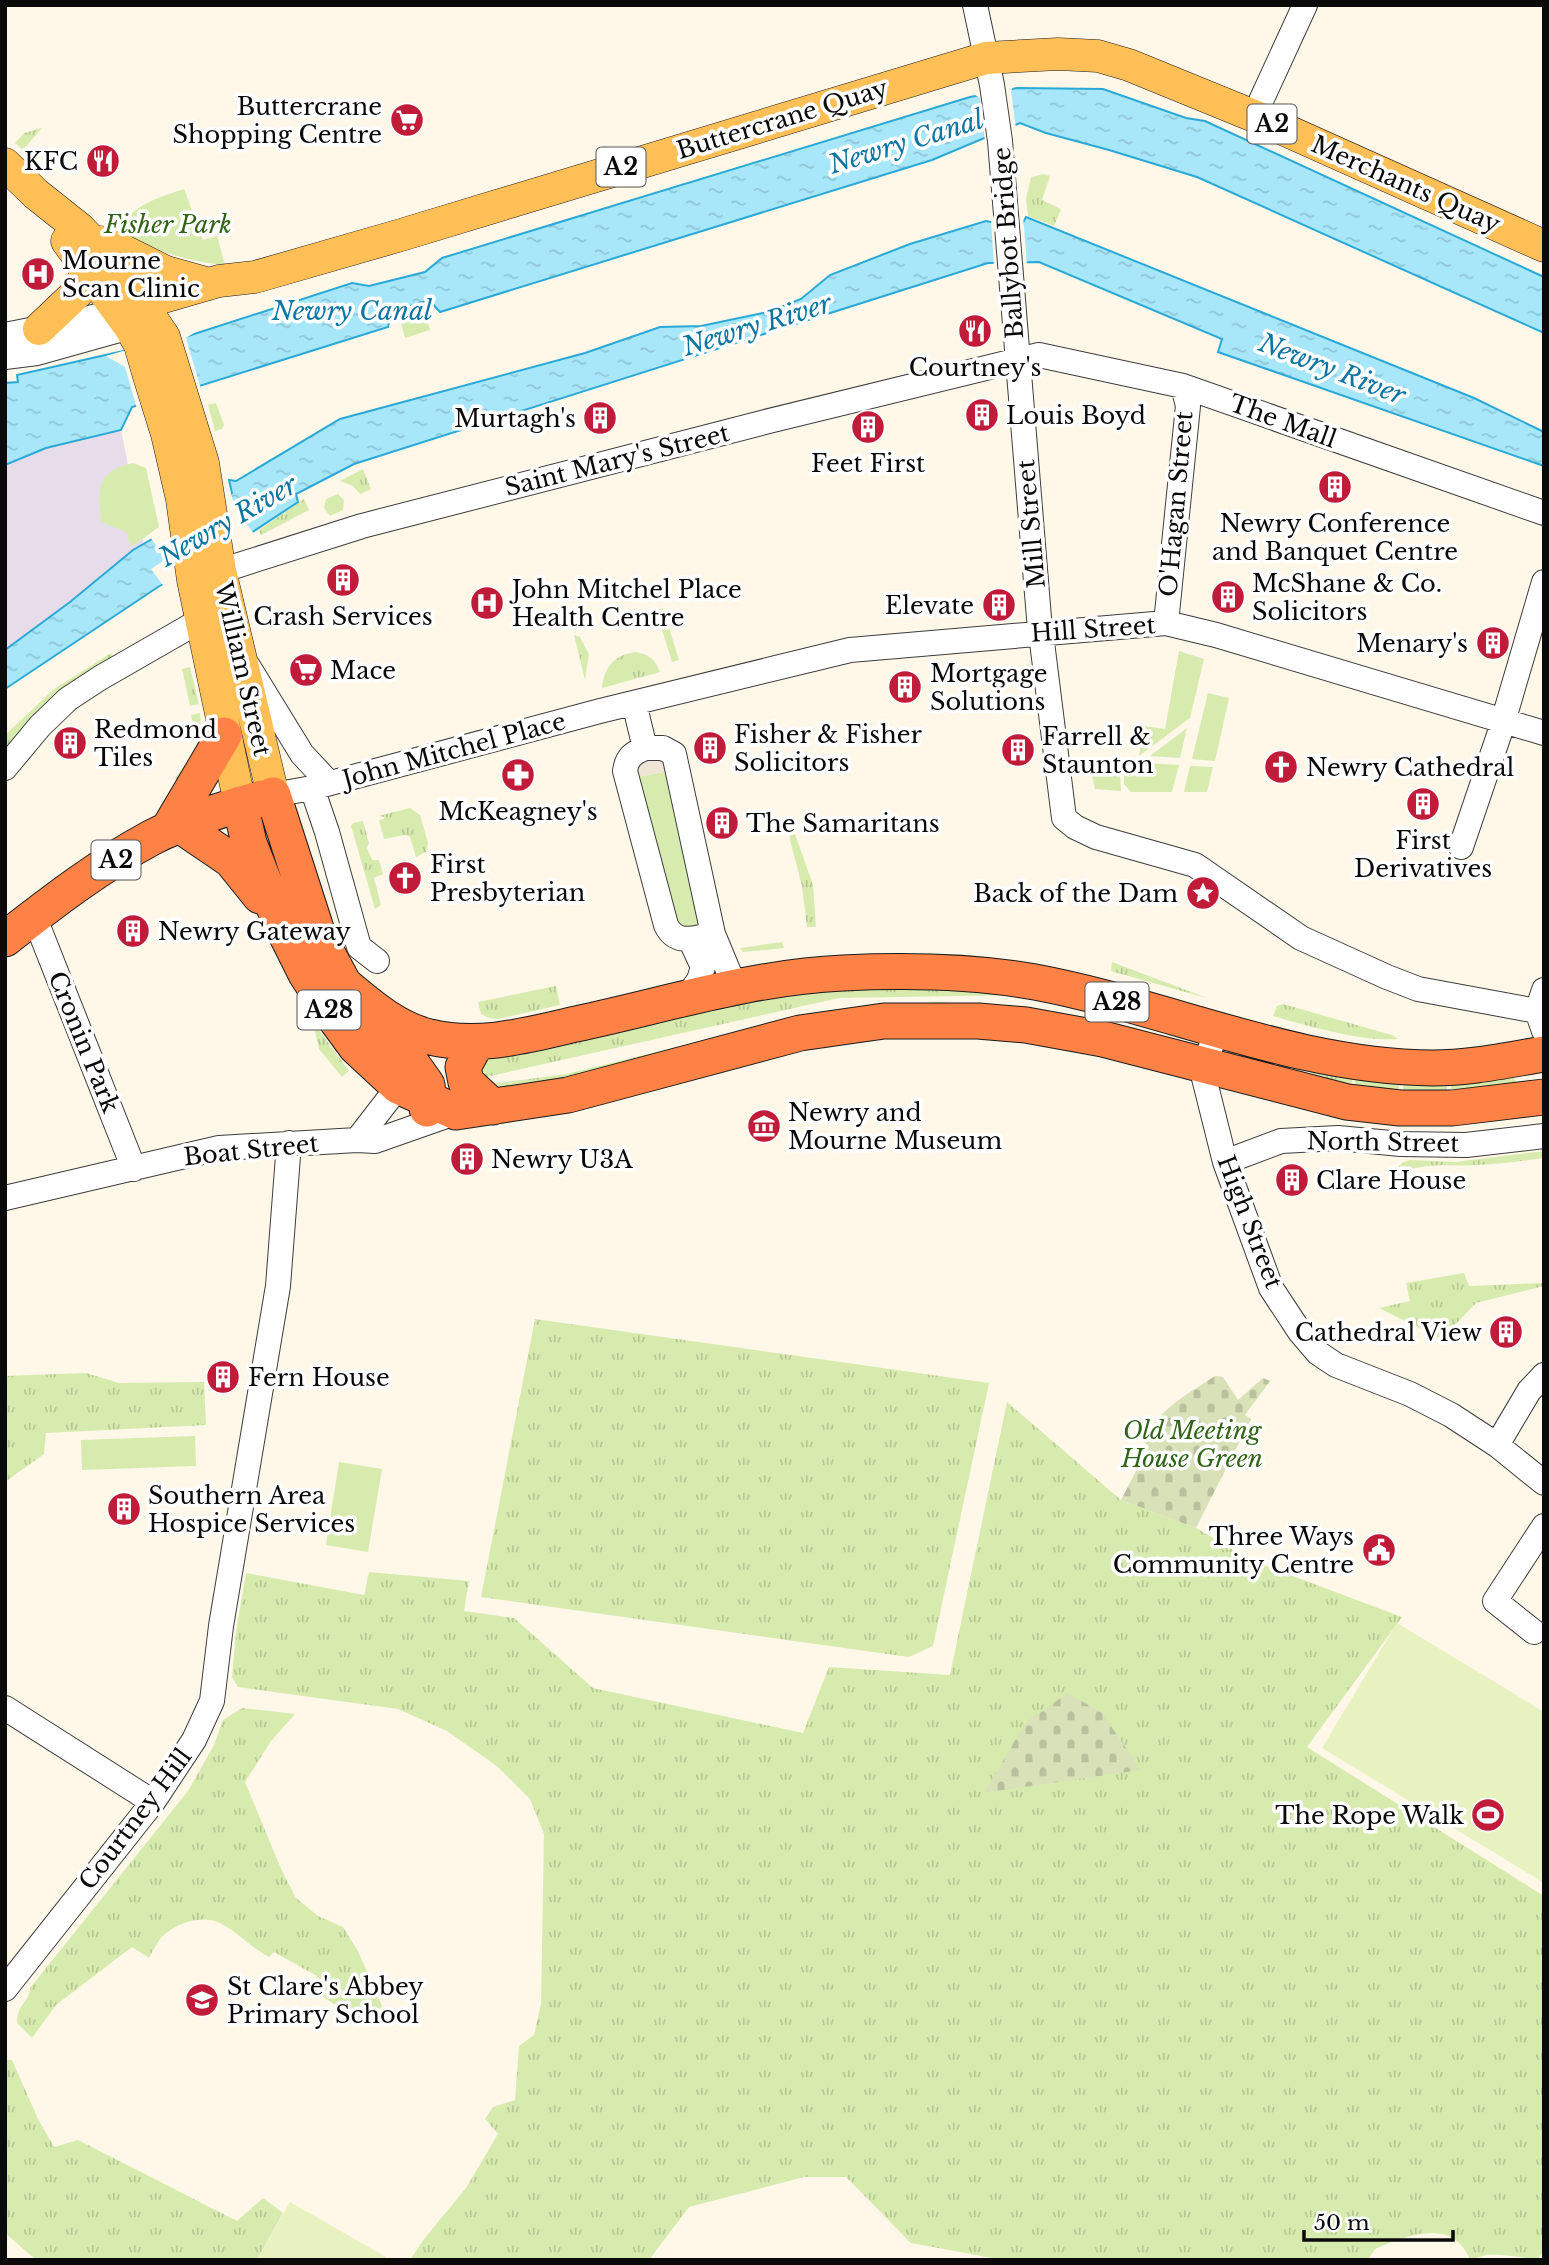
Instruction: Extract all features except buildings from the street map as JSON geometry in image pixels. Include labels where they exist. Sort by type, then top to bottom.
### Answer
[{"type":"highway","points":[[175,828],[224,735]]},
{"type":"highway","points":[[273,795],[265,806],[283,902],[279,920]]},
{"type":"highway","name":"A2","points":[[5,939],[137,846],[175,828],[273,795]]},
{"type":"highway","name":"A28","points":[[273,795],[319,938],[346,986],[379,1013],[416,1033],[468,1042],[503,1040],[743,985],[839,973],[949,972],[1036,982],[1217,1031],[1339,1059],[1432,1068],[1473,1065],[1544,1054]]},
{"type":"highway","name":"A28","points":[[240,804],[249,843],[279,920],[306,974],[356,1048],[407,1077],[436,1112],[493,1107],[568,1095],[800,1033],[884,1021],[978,1021],[1026,1025],[1103,1039],[1347,1102],[1400,1108],[1452,1108],[1544,1097]]},
{"type":"highway","name":"A28","points":[[175,828],[231,860],[279,920]]},
{"type":"highway","points":[[346,986],[354,1006],[368,1028],[405,1054],[407,1077]]},
{"type":"highway","points":[[468,1042],[463,1067],[466,1083],[493,1107]]},
{"type":"main road","name":"Merchants Quay","points":[[989,72],[1058,54],[1098,56],[1129,65],[1254,116],[1544,246]]},
{"type":"main road","name":"Buttercrane Quay","points":[[141,324],[209,284],[255,277],[989,72]]},
{"type":"main road","points":[[5,164],[36,194],[90,255]]},
{"type":"main road","points":[[39,328],[78,292],[90,255],[108,243],[166,272],[209,284]]},
{"type":"main road","name":"William Street","points":[[90,255],[123,275],[141,324],[203,463],[211,572],[237,647],[273,795]]},
{"type":"main road","name":"Buttercrane Quay","points":[[141,324],[225,299],[255,277]]},
{"type":"main road","name":"William Street","points":[[211,572],[201,620],[240,804]]},
{"type":"street","name":"Ballybot Bridge","points":[[975,5],[978,30],[989,72],[1002,163],[1016,359]]},
{"type":"street","points":[[1254,116],[1305,5]]},
{"type":"street","points":[[5,335],[39,328],[141,324]]},
{"type":"street","points":[[5,357],[37,353],[141,324]]},
{"type":"street","name":"The Mall","points":[[1016,359],[1039,355],[1183,386],[1544,513]]},
{"type":"street","name":"Saint Mary's Street","points":[[211,572],[362,526],[1016,359]]},
{"type":"street","name":"Mill Street","points":[[1016,359],[1041,633],[1064,818],[1075,827],[1096,837],[1195,865],[1301,937],[1387,977],[1418,989],[1541,1011]]},
{"type":"street","name":"O'Hagan Street","points":[[1166,623],[1188,406],[1183,386]]},
{"type":"street","points":[[1461,847],[1503,721],[1544,582]]},
{"type":"street","points":[[5,768],[40,726],[68,699],[201,620]]},
{"type":"street","name":"Hill Street","points":[[634,703],[850,650],[1166,623],[1216,635],[1544,733]]},
{"type":"street","points":[[237,647],[320,786],[327,832],[359,947],[377,961]]},
{"type":"street","points":[[634,703],[645,748]]},
{"type":"street","name":"John Mitchel Place","points":[[273,795],[320,786],[634,703]]},
{"type":"street","points":[[687,998],[699,981],[704,967],[701,936],[674,754],[663,748],[645,748],[633,753],[626,762],[625,771],[666,925],[670,934],[678,938],[701,936]]},
{"type":"street","name":"Cronin Park","points":[[34,916],[134,1169]]},
{"type":"street","points":[[701,936],[730,975],[743,985]]},
{"type":"street","name":"High Street","points":[[1217,1031],[1204,1066],[1204,1078],[1225,1162],[1271,1288],[1300,1332],[1318,1353],[1336,1365],[1435,1406],[1497,1445],[1544,1483]]},
{"type":"street","points":[[357,1140],[407,1077],[436,1049],[468,1042]]},
{"type":"street","name":"Boat Street","points":[[5,1198],[219,1149],[289,1143],[375,1141],[436,1112]]},
{"type":"street","name":"North Street","points":[[1225,1162],[1282,1141],[1323,1138],[1401,1144],[1466,1145],[1544,1136]]},
{"type":"street","name":"Courtney Hill","points":[[5,1989],[153,1802],[194,1741],[212,1701],[221,1626],[278,1286],[289,1143]]},
{"type":"street","points":[[1497,1445],[1529,1391],[1544,1375]]},
{"type":"street","points":[[1534,1632],[1495,1601],[1544,1526]]},
{"type":"street","points":[[5,1708],[153,1802]]},
{"type":"shaded area","points":[[121,430],[145,550],[5,656],[5,465],[46,448]]},
{"type":"shaded area","points":[[639,760],[663,760],[668,771],[638,777],[635,765]]},
{"type":"green space","points":[[42,128],[23,150],[15,143],[24,133]]},
{"type":"green space","points":[[1044,174],[1050,176],[1042,200],[1061,209],[1054,226],[1028,216],[1026,199],[1031,177]]},
{"type":"green space","name":"Fisher Park","points":[[184,189],[203,240],[217,236],[225,265],[168,253],[130,235],[118,226],[148,203]]},
{"type":"green space","points":[[426,316],[430,330],[405,338],[401,323]]},
{"type":"green space","points":[[216,403],[224,425],[222,429],[215,431],[208,405]]},
{"type":"green space","points":[[133,463],[146,468],[159,527],[131,547],[126,532],[101,522],[100,491],[106,476],[121,466]]},
{"type":"green space","points":[[363,469],[371,489],[360,494],[353,486],[340,481]]},
{"type":"green space","points":[[338,494],[344,500],[343,510],[330,516],[324,508],[326,499]]},
{"type":"green space","points":[[304,499],[309,510],[261,535],[259,530]]},
{"type":"green space","points":[[663,608],[679,660],[672,662],[656,610]]},
{"type":"green space","points":[[574,635],[580,637],[589,654],[585,680]]},
{"type":"green space","points":[[1179,651],[1204,659],[1190,718],[1139,756],[1144,726],[1165,729]]},
{"type":"green space","points":[[636,652],[651,658],[660,672],[602,688],[605,674],[612,663],[622,656]]},
{"type":"green space","points":[[111,653],[113,658],[57,694],[5,749],[5,735],[54,689]]},
{"type":"green space","points":[[190,667],[199,704],[190,706],[182,669]]},
{"type":"green space","points":[[1208,693],[1229,698],[1215,761],[1192,759]]},
{"type":"green space","points":[[200,713],[202,737],[200,755],[191,715]]},
{"type":"green space","points":[[1187,728],[1180,758],[1150,756]]},
{"type":"green space","points":[[199,756],[180,788],[175,779],[188,760]]},
{"type":"green space","points":[[1093,760],[1127,764],[1126,770],[1120,774],[1121,791],[1095,789],[1090,765]]},
{"type":"green space","points":[[1143,763],[1179,765],[1172,792],[1131,792],[1124,784],[1124,775]]},
{"type":"green space","points":[[1190,766],[1213,767],[1207,792],[1184,792]]},
{"type":"green space","points":[[668,771],[701,921],[686,929],[676,928],[638,777]]},
{"type":"green space","points":[[410,808],[420,815],[428,843],[426,852],[416,857],[410,837],[405,835],[384,839],[379,820],[384,817],[378,816]]},
{"type":"green space","points":[[363,821],[369,843],[367,848],[372,860],[379,860],[383,874],[374,878],[381,905],[375,909],[351,826]]},
{"type":"green space","points":[[795,834],[813,885],[816,927],[807,927],[802,886],[789,836]]},
{"type":"green space","points":[[782,942],[784,948],[743,952],[740,948]]},
{"type":"green space","points":[[1112,962],[1210,999],[1111,971]]},
{"type":"green space","points":[[836,984],[946,984],[1020,995],[839,998],[486,1077],[478,1067],[486,1052]]},
{"type":"green space","points":[[556,986],[560,1005],[498,1019],[481,1014],[478,1002]]},
{"type":"green space","points":[[940,1002],[1053,1012],[1052,1017],[497,1088],[492,1084],[566,1074],[788,1020],[848,1010]]},
{"type":"green space","points":[[1283,1004],[1398,1039],[1352,1036],[1273,1016],[1277,1006]]},
{"type":"green space","points":[[313,1022],[349,1071],[342,1077],[319,1049]]},
{"type":"green space","points":[[1313,1066],[1353,1074],[1351,1091],[1309,1083]]},
{"type":"green space","points":[[1356,1074],[1400,1080],[1398,1095],[1354,1092]]},
{"type":"green space","points":[[1511,1075],[1516,1086],[1451,1097],[1451,1079]]},
{"type":"green space","points":[[1404,1079],[1447,1080],[1447,1097],[1402,1096]]},
{"type":"green space","points":[[1544,1151],[1544,1158],[1485,1165],[1423,1167],[1404,1172],[1396,1178],[1393,1173],[1402,1163],[1410,1160],[1455,1162]]},
{"type":"green space","points":[[1464,1273],[1469,1286],[1544,1283],[1544,1286],[1476,1303],[1453,1327],[1445,1341],[1379,1308],[1410,1301],[1406,1283]]},
{"type":"green space","points":[[535,1319],[989,1383],[933,1646],[909,1657],[481,1597]]},
{"type":"green space","points":[[86,1373],[119,1383],[204,1382],[206,1425],[46,1433],[44,1454],[5,1482],[5,1376]]},
{"type":"green space","name":"Old Meeting House Green","points":[[1215,1376],[1223,1377],[1238,1400],[1263,1378],[1270,1381],[1245,1415],[1251,1419],[1196,1528],[1121,1500],[1149,1446],[1142,1441],[1157,1419],[1183,1397]]},
{"type":"green space","points":[[1007,1402],[1121,1500],[1196,1528],[1250,1560],[1402,1617],[1307,1747],[1544,1896],[1544,2250],[1537,2260],[1484,2255],[1470,2260],[1452,2238],[1431,2233],[1407,2237],[1375,2249],[1368,2260],[1003,2260],[911,2243],[846,2177],[804,2177],[689,2207],[649,2260],[410,2260],[466,2188],[498,2134],[485,2119],[493,2107],[515,2100],[519,2046],[534,2035],[541,2004],[544,1834],[530,1799],[498,1767],[447,1731],[398,1709],[238,1687],[232,1677],[246,1573],[364,1595],[369,1572],[469,1581],[464,1611],[514,1618],[593,1688],[803,1733],[829,1667],[950,1675]]},
{"type":"green space","points":[[195,1436],[196,1466],[82,1470],[81,1440]]},
{"type":"green space","points":[[339,1462],[382,1469],[368,1552],[326,1545]]},
{"type":"green space","name":"The Rope Walk","points":[[1397,1623],[1544,1712],[1544,1883],[1322,1748]]},
{"type":"green space","points":[[1068,1693],[1102,1713],[1141,1770],[984,1793],[1026,1722]]},
{"type":"green space","points":[[242,1708],[295,1714],[271,1741],[245,1782],[296,1898],[318,1916],[343,1927],[358,1951],[382,2006],[369,2026],[315,1992],[319,1987],[315,1984],[317,1976],[274,1952],[269,1957],[220,1923],[196,1920],[172,1929],[160,1939],[149,1958],[132,1947],[56,2005],[32,2038],[17,2023],[19,2011],[30,1988],[188,1791],[214,1745],[223,1720]]},
{"type":"green space","points":[[5,2060],[12,2060],[38,2119],[54,2147],[78,2140],[237,2221],[263,2198],[283,2213],[257,2260],[36,2260],[5,2233]]},
{"type":"green space","points":[[290,2202],[386,2257],[385,2260],[257,2260]]},
{"type":"water","name":"Newry Canal","points":[[1017,88],[1103,89],[1186,118],[1205,121],[1544,277],[1544,333],[1197,177],[1020,123],[932,160],[440,312],[429,300],[391,312],[388,327],[132,407],[121,430],[46,448],[5,465],[5,383],[18,382],[17,375],[185,337],[352,283],[369,286],[425,272],[442,258],[970,97]]},
{"type":"water","name":"Newry River","points":[[1026,217],[1474,398],[1544,432],[1544,466],[1218,352],[1222,339],[1039,262],[988,263],[354,464],[296,494],[298,502],[251,533],[158,587],[5,689],[5,650],[70,602],[133,550],[232,493],[229,480],[236,481],[340,419],[585,353],[660,327],[701,326],[768,312],[801,299],[830,275],[910,244],[986,221],[1020,228]]},
{"type":"pier","points":[[1014,85],[1011,91],[1016,129],[985,142],[980,98],[972,93]]},
{"type":"pier","points":[[1023,215],[1027,266],[994,267],[991,219],[1018,224]]},
{"type":"pier","points":[[203,327],[186,338],[201,389],[137,409],[125,367],[106,356]]},
{"type":"pier","points":[[226,478],[236,510],[255,535],[165,588],[151,569],[166,559],[150,537],[228,491]]},
{"type":"place","name":"Buttercrane Shopping Centre","points":[[407,120]]},
{"type":"place","name":"KFC","points":[[103,161]]},
{"type":"place","name":"Mourne Scan Clinic","points":[[38,274]]},
{"type":"place","name":"Courtney's","points":[[975,331]]},
{"type":"place","name":"Louis Boyd","points":[[982,415]]},
{"type":"place","name":"Murtagh's","points":[[600,418]]},
{"type":"place","name":"Feet First","points":[[868,427]]},
{"type":"place","name":"Newry Conference and Banquet Centre","points":[[1335,487]]},
{"type":"place","name":"Crash Services","points":[[343,580]]},
{"type":"place","name":"McShane & Co. Solicitors","points":[[1228,597]]},
{"type":"place","name":"John Mitchel Place Health Centre","points":[[487,603]]},
{"type":"place","name":"Elevate","points":[[999,605]]},
{"type":"place","name":"Menary's","points":[[1493,643]]},
{"type":"place","name":"Mace","points":[[306,670]]},
{"type":"place","name":"Mortgage Solutions","points":[[905,687]]},
{"type":"place","name":"Redmond Tiles","points":[[70,743]]},
{"type":"place","name":"Fisher & Fisher Solicitors","points":[[710,748]]},
{"type":"place","name":"Farrell & Staunton","points":[[1018,750]]},
{"type":"place","name":"Newry Cathedral","points":[[1281,767]]},
{"type":"place","name":"McKeagney's","points":[[518,775]]},
{"type":"place","name":"First Derivatives","points":[[1423,804]]},
{"type":"place","name":"The Samaritans","points":[[722,823]]},
{"type":"place","name":"First Presbyterian","points":[[405,878]]},
{"type":"place","name":"Back of the Dam","points":[[1203,893]]},
{"type":"place","name":"Newry Gateway","points":[[133,931]]},
{"type":"place","name":"Newry and Mourne Museum","points":[[764,1126]]},
{"type":"place","name":"Newry U3A","points":[[467,1159]]},
{"type":"place","name":"Clare House","points":[[1292,1180]]},
{"type":"place","name":"Cathedral View","points":[[1506,1332]]},
{"type":"place","name":"Fern House","points":[[223,1377]]},
{"type":"place","name":"Southern Area Hospice Services","points":[[124,1509]]},
{"type":"place","name":"Three Ways Community Centre","points":[[1379,1550]]},
{"type":"place","name":"The Rope Walk","points":[[1488,1815]]},
{"type":"place","name":"St Clare's Abbey Primary School","points":[[202,2000]]}]
